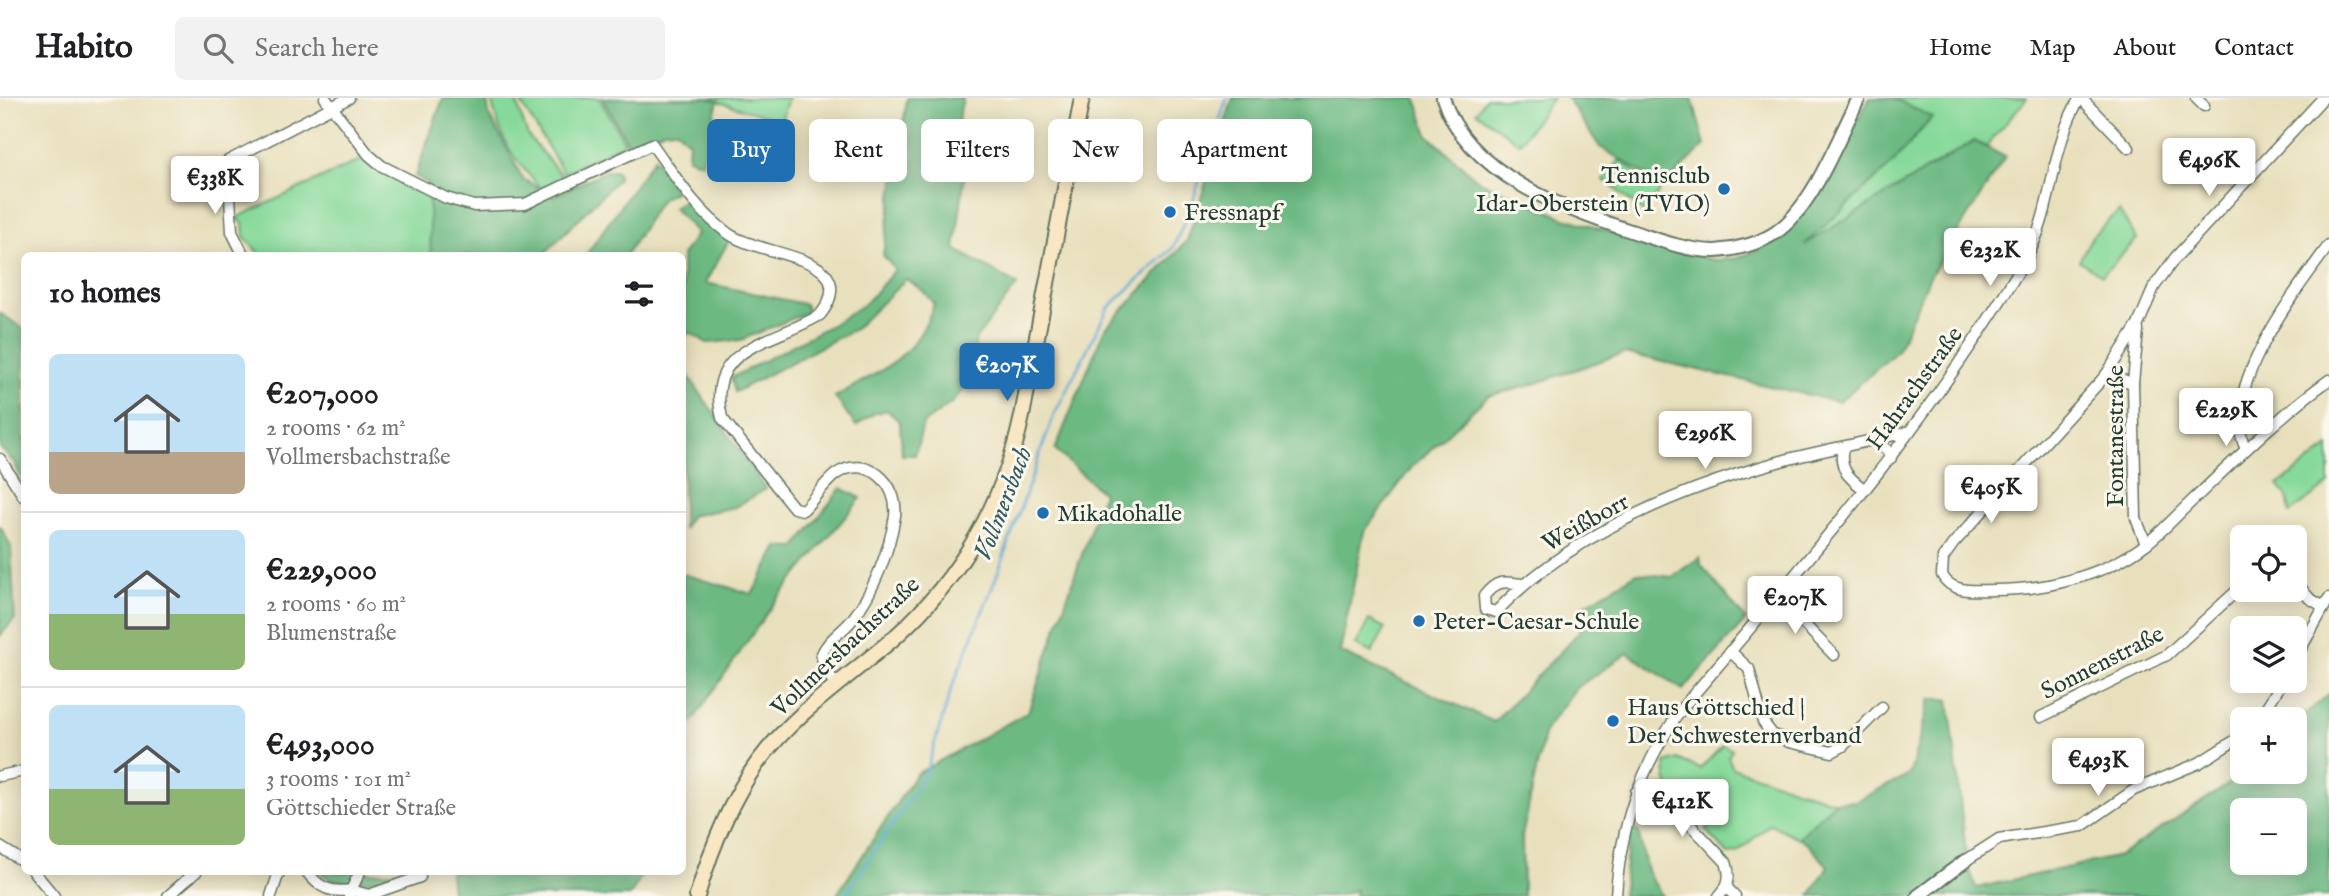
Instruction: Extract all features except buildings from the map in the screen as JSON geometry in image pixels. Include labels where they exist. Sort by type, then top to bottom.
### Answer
[{"type":"main road","name":"Vollmersbachstraße","points":[[697,896],[721,827],[758,762],[793,722],[834,684],[894,638],[935,595],[970,550],[998,495],[1018,437],[1082,98]]},
{"type":"street","points":[[203,181],[228,160],[328,103],[349,98]]},
{"type":"street","points":[[1443,98],[1459,130],[1484,156],[1544,200],[1670,243],[1712,251],[1739,248],[1775,233],[1799,212],[1859,98]]},
{"type":"street","points":[[2080,98],[2129,148]]},
{"type":"street","name":"Hahrachstraße","points":[[1616,896],[1619,851],[1636,792],[1650,759],[1670,726],[1891,458],[1955,371],[2025,260],[2047,211],[2064,132],[2080,98]]},
{"type":"street","points":[[2329,103],[2323,98],[2175,258],[2147,300],[2138,325],[2106,375],[1942,558],[1940,569],[1947,583],[1963,590],[2034,587],[2096,572],[2146,544],[2246,449],[2329,380]]},
{"type":"street","points":[[328,103],[369,155],[382,166],[446,198],[474,206],[524,204],[652,144],[688,197],[731,235],[772,253],[804,259],[821,268],[831,286],[829,304],[820,315],[738,354],[720,376],[719,404],[722,418],[794,508],[803,510],[835,475],[848,469],[862,468],[877,473],[893,492],[895,513],[879,572],[852,619],[827,642],[821,656],[834,684]]},
{"type":"street","points":[[228,160],[232,232],[242,252]]},
{"type":"street","points":[[2246,449],[2241,436],[2241,419],[2255,362],[2278,316],[2329,245]]},
{"type":"street","name":"Fontanestraße","points":[[2138,325],[2133,383],[2136,518],[2146,544]]},
{"type":"street","points":[[2106,375],[2133,383]]},
{"type":"street","name":"Weißborr","points":[[1523,584],[1592,536],[1677,498],[1753,470],[1911,431]]},
{"type":"street","points":[[1874,440],[1887,450],[1891,458]]},
{"type":"street","points":[[1843,448],[1842,465],[1845,473],[1865,490]]},
{"type":"street","points":[[0,460],[21,492]]},
{"type":"street","points":[[1777,596],[1834,655]]},
{"type":"street","points":[[2307,596],[2327,603],[2307,638]]},
{"type":"street","name":"Sonnenstraße","points":[[2041,717],[2159,660],[2188,638],[2230,598]]},
{"type":"street","points":[[1730,651],[1748,669],[1763,722],[1772,734],[1789,742],[1832,752],[1843,746],[1882,707]]},
{"type":"street","points":[[1918,896],[1999,839],[2082,826],[2134,790],[2199,763],[2230,744]]},
{"type":"street","points":[[0,776],[21,772]]},
{"type":"street","points":[[1636,792],[1655,796],[1673,808],[1726,862],[1731,892],[1719,896]]},
{"type":"street","points":[[0,847],[21,860]]},
{"type":"street","points":[[36,875],[54,896]]},
{"type":"street","points":[[168,896],[192,875]]},
{"type":"street","points":[[271,896],[278,875]]},
{"type":"street","points":[[310,875],[320,886],[329,890],[369,895],[420,877]]},
{"type":"street","points":[[350,893],[359,875]]},
{"type":"green space","points":[[443,98],[487,98],[489,115],[523,179],[554,196],[605,171],[617,171],[618,179],[546,252],[431,252],[428,183],[415,176]]},
{"type":"green space","points":[[491,98],[515,98],[528,136],[563,177],[543,190],[516,159],[503,138]]},
{"type":"green space","points":[[518,98],[599,98],[625,143],[564,173]]},
{"type":"green space","points":[[602,98],[707,98],[718,101],[713,119],[707,119],[707,144],[702,163],[688,158],[689,142],[677,130],[664,130],[630,147]]},
{"type":"green space","points":[[707,98],[788,98],[782,119]]},
{"type":"green space","points":[[907,98],[963,98],[958,119],[921,119],[921,182],[964,182],[955,249],[1017,285],[975,340],[975,372],[970,381],[954,401],[923,424],[915,455],[902,455],[900,422],[887,410],[873,414],[856,426],[835,397],[895,361],[917,338],[934,304],[923,291],[906,279],[855,329],[735,392],[731,378],[835,323],[867,302],[895,270],[883,255],[894,182],[907,182],[907,119],[904,119]]},
{"type":"green space","points":[[1233,98],[1416,98],[1428,135],[1477,180],[1562,217],[1667,250],[1716,260],[1738,258],[1778,241],[1802,215],[1870,98],[1893,98],[1932,117],[1892,164],[1804,245],[1974,141],[2005,157],[1929,278],[1897,351],[1839,402],[1624,353],[1528,386],[1488,396],[1412,467],[1364,532],[1340,652],[1494,722],[1580,631],[1583,606],[1637,573],[1672,577],[1700,557],[1701,565],[1746,620],[1683,690],[1628,653],[1576,688],[1545,730],[1522,836],[1523,896],[1355,896],[1356,890],[1337,896],[836,896],[916,774],[1028,712],[1103,493],[1055,450],[1104,330],[1187,241],[1206,182],[1312,182],[1312,119],[1226,119]]},
{"type":"green space","points":[[1486,98],[1553,98],[1519,143],[1476,112]]},
{"type":"green space","points":[[1567,98],[1692,98],[1705,145],[1664,186],[1600,147]]},
{"type":"green space","points":[[1893,98],[2027,98],[1986,147],[1974,141],[1799,248],[1892,164],[1932,118]]},
{"type":"green space","points":[[365,158],[430,196],[431,252],[257,252],[244,236],[243,223],[236,218]]},
{"type":"green space","points":[[654,158],[676,191],[661,199],[628,252],[588,252]]},
{"type":"green space","points":[[1620,160],[1660,191],[1644,212],[1604,180]]},
{"type":"green space","points":[[684,200],[730,239],[705,283],[805,304],[808,312],[741,340],[707,343],[689,332],[686,336],[684,252],[697,233],[673,208]]},
{"type":"green space","points":[[2119,211],[2137,239],[2102,275],[2079,261],[2092,236]]},
{"type":"green space","points":[[0,313],[21,327],[21,479],[15,463],[0,448]]},
{"type":"green space","points":[[686,372],[766,489],[735,507],[690,516],[686,524]]},
{"type":"green space","points":[[2329,447],[2329,484],[2290,513],[2287,497],[2278,485]]},
{"type":"green space","points":[[841,488],[861,498],[776,600],[686,731],[686,575],[752,594],[778,547],[795,548]]},
{"type":"green space","points":[[0,525],[11,547],[15,619],[0,636]]},
{"type":"green space","points":[[1369,620],[1385,628],[1372,653],[1356,645]]},
{"type":"green space","points":[[2329,694],[2329,896],[1810,896],[1828,866],[1808,844],[1798,838],[1835,802],[1856,801],[1910,774],[1930,699],[1949,699],[1967,862],[1976,888],[2119,856],[2230,782],[2307,784],[2307,713]]},
{"type":"green space","points":[[1723,745],[1732,750],[1728,757],[1733,768],[1835,802],[1798,838],[1770,824],[1737,853],[1728,854],[1706,830],[1710,823],[1686,796],[1679,800],[1671,793],[1665,763],[1678,759],[1700,769]]},
{"type":"green space","points":[[1630,829],[1638,831],[1647,871],[1662,896],[1622,896]]},
{"type":"green space","points":[[324,875],[395,875],[350,882]]},
{"type":"green space","points":[[450,875],[642,875],[630,896],[452,896]]},
{"type":"waterway","name":"Vollmersbach","points":[[845,896],[925,775],[951,690],[996,578],[1053,417],[1108,308],[1173,248],[1192,204],[1227,98]]},
{"type":"place","name":"Tennisclub Idar-Oberstein (TVIO)","points":[[1724,189]]},
{"type":"place","name":"Fressnapf","points":[[1170,212]]},
{"type":"place","name":"Mikadohalle","points":[[1043,513]]},
{"type":"place","name":"Peter-Caesar-Schule","points":[[1419,621]]},
{"type":"place","name":"Haus Göttschied | Der Schwesternverband","points":[[1613,721]]}]
